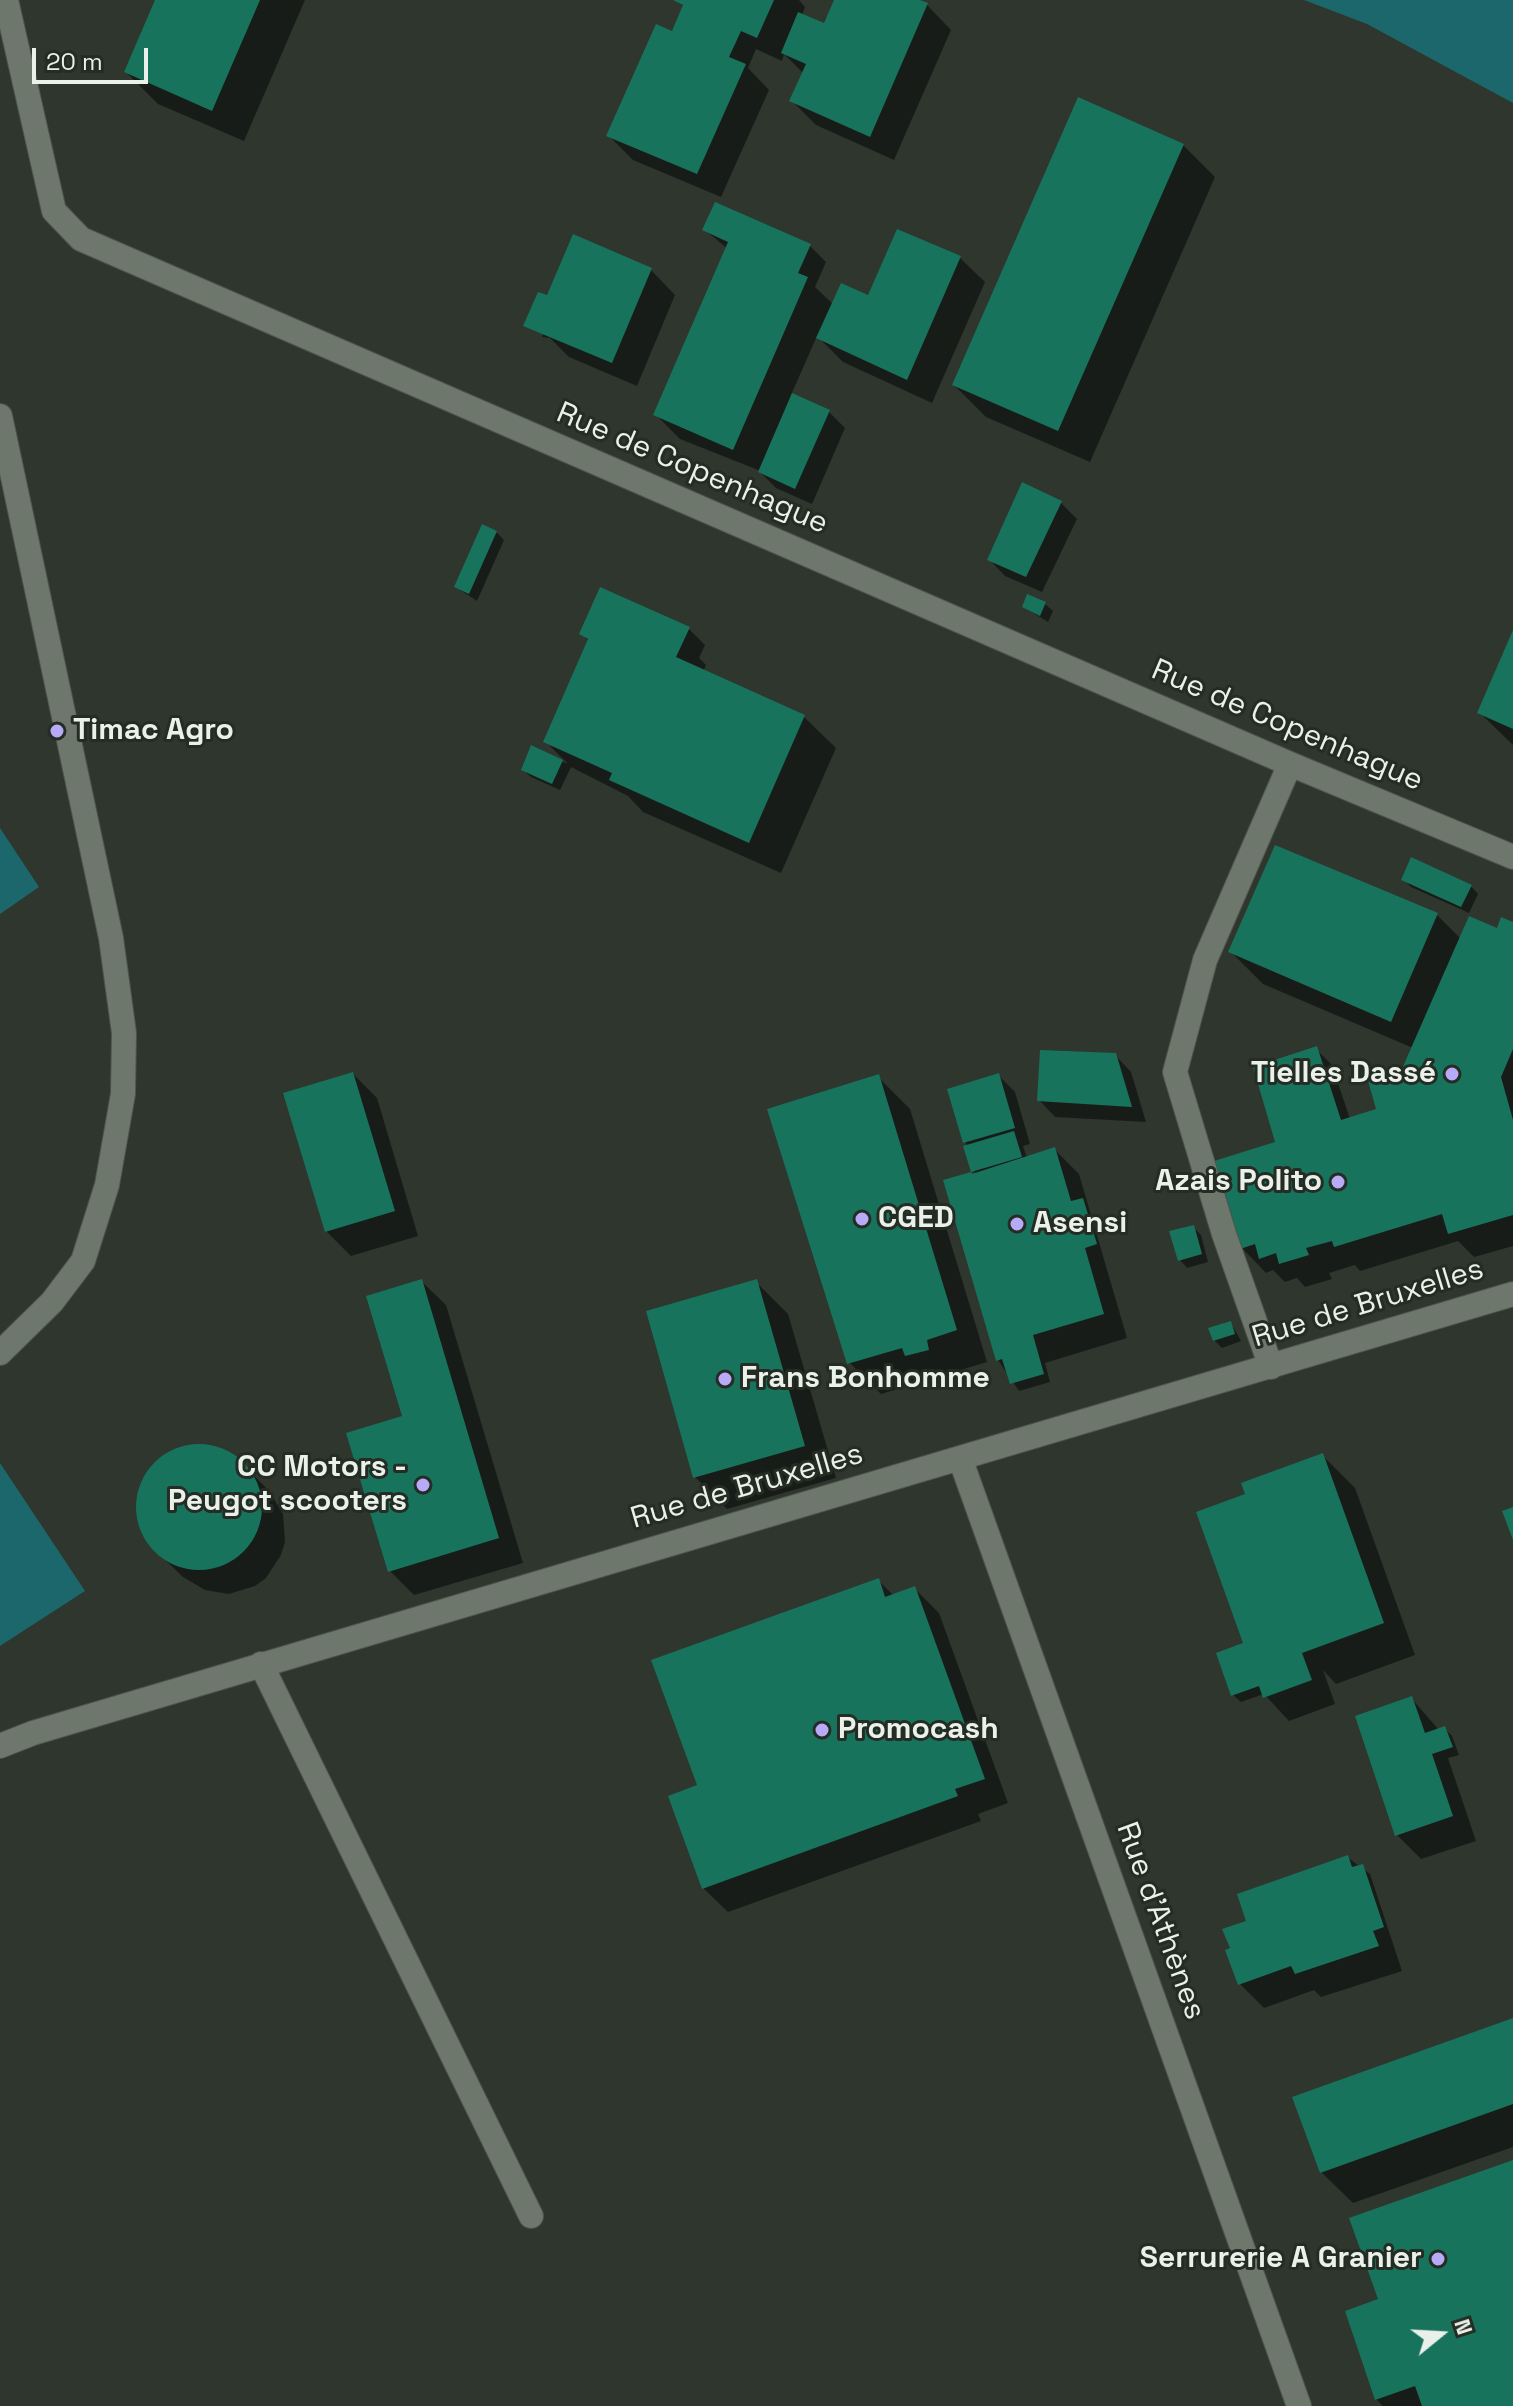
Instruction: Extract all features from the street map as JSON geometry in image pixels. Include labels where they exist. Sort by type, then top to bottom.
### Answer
[{"type":"street","name":"Rue de Copenhague","points":[[6,0],[54,211],[81,239],[1290,764],[1513,857]]},
{"type":"street","points":[[0,416],[111,938],[124,1033],[123,1094],[107,1185],[83,1261],[52,1302],[0,1353]]},
{"type":"street","points":[[1271,1367],[1224,1234],[1175,1072],[1205,960],[1290,764]]},
{"type":"street","name":"Rue de Bruxelles","points":[[0,1746],[33,1733],[261,1664],[1513,1294]]},
{"type":"street","name":"Rue d'Athènes","points":[[960,1458],[1299,2406]]},
{"type":"street","points":[[261,1664],[531,2216]]},
{"type":"water","points":[[1304,0],[1513,0],[1513,103],[1367,24]]},
{"type":"water","points":[[0,828],[39,887],[0,914]]},
{"type":"water","points":[[0,1463],[85,1591],[0,1646]]},
{"type":"building","points":[[155,0],[260,0],[212,111],[124,72]]},
{"type":"building","points":[[673,0],[774,0],[757,38],[741,31],[729,57],[746,64],[697,174],[606,136],[656,24],[672,31],[683,5]]},
{"type":"building","points":[[834,0],[920,0],[928,3],[870,137],[789,101],[806,64],[781,53],[798,12],[824,23]]},
{"type":"building","points":[[1078,97],[1184,144],[1058,431],[952,385]]},
{"type":"building","points":[[715,202],[811,244],[798,273],[808,277],[733,450],[653,415],[728,242],[702,230]]},
{"type":"building","points":[[897,229],[961,256],[907,380],[816,338],[841,283],[868,295]]},
{"type":"building","points":[[573,234],[652,268],[612,363],[523,326],[538,292],[547,295]]},
{"type":"building","points":[[792,393],[830,410],[795,489],[758,472]]},
{"type":"building","points":[[1022,482],[1062,501],[1026,577],[987,560]]},
{"type":"building","points":[[482,524],[497,531],[469,594],[454,587]]},
{"type":"building","points":[[600,587],[690,627],[676,657],[805,715],[749,843],[609,780],[612,773],[543,742],[588,639],[579,634]]},
{"type":"building","points":[[1027,594],[1046,602],[1040,616],[1022,607]]},
{"type":"building","points":[[1513,630],[1513,729],[1477,713]]},
{"type":"building","points":[[531,745],[563,760],[552,784],[521,770]]},
{"type":"building","points":[[1275,845],[1438,913],[1391,1022],[1228,952]]},
{"type":"building","points":[[1411,857],[1472,885],[1461,907],[1401,880]]},
{"type":"building","points":[[1469,916],[1497,928],[1501,917],[1513,922],[1513,1049],[1501,1077],[1513,1120],[1513,1215],[1448,1234],[1442,1214],[1334,1247],[1332,1241],[1306,1248],[1309,1255],[1279,1264],[1276,1253],[1259,1259],[1255,1244],[1240,1249],[1214,1161],[1275,1142],[1253,1067],[1317,1046],[1341,1120],[1376,1109],[1365,1070],[1401,1071]]},
{"type":"building","points":[[1040,1050],[1116,1053],[1132,1107],[1037,1101]]},
{"type":"building","points":[[353,1072],[395,1211],[325,1232],[283,1093]]},
{"type":"building","points":[[999,1073],[1015,1128],[963,1143],[947,1089]]},
{"type":"building","name":"CGED","points":[[879,1074],[957,1330],[927,1340],[929,1350],[905,1356],[902,1348],[847,1364],[767,1109]]},
{"type":"building","points":[[1014,1131],[1022,1157],[971,1172],[963,1146]]},
{"type":"building","name":"Asensi","points":[[1055,1147],[1071,1201],[1083,1198],[1097,1244],[1085,1248],[1104,1314],[1033,1335],[1044,1374],[1010,1384],[1002,1359],[996,1361],[943,1180],[972,1174]]},
{"type":"building","points":[[1194,1225],[1202,1254],[1178,1261],[1169,1231]]},
{"type":"building","name":"CC Motors - Peugot scooters","points":[[422,1279],[499,1538],[388,1572],[346,1433],[402,1416],[366,1296]]},
{"type":"building","name":"Frans Bonhomme","points":[[757,1279],[805,1446],[693,1478],[646,1311]]},
{"type":"building","points":[[1231,1321],[1235,1334],[1213,1341],[1208,1328]]},
{"type":"building","points":[[199,1444],[223,1449],[243,1463],[257,1483],[262,1507],[257,1531],[243,1551],[223,1565],[199,1570],[175,1565],[155,1551],[141,1531],[136,1507],[141,1483],[155,1463],[175,1449]]},
{"type":"building","points":[[1323,1453],[1384,1623],[1302,1653],[1312,1680],[1263,1698],[1259,1686],[1231,1696],[1216,1653],[1243,1643],[1196,1512],[1245,1494],[1241,1483]]},
{"type":"building","points":[[1513,1507],[1513,1540],[1502,1511]]},
{"type":"building","name":"Promocash","points":[[879,1578],[885,1597],[915,1586],[985,1779],[955,1789],[958,1796],[702,1889],[668,1796],[697,1785],[651,1660]]},
{"type":"building","points":[[1412,1696],[1425,1733],[1445,1726],[1453,1747],[1432,1754],[1453,1816],[1395,1836],[1355,1716]]},
{"type":"building","points":[[1348,1855],[1352,1867],[1363,1864],[1384,1927],[1373,1931],[1379,1946],[1295,1974],[1291,1966],[1238,1985],[1225,1950],[1230,1948],[1222,1929],[1246,1921],[1237,1894]]},
{"type":"building","points":[[1513,2018],[1513,2104],[1320,2173],[1292,2097]]},
{"type":"building","name":"Serrurerie A Granier","points":[[1513,2160],[1513,2406],[1422,2406],[1415,2386],[1375,2400],[1345,2311],[1378,2299],[1349,2218]]},
{"type":"place","name":"Timac Agro","points":[[57,731]]},
{"type":"place","name":"Tielles Dassé","points":[[1452,1074]]},
{"type":"place","name":"Azais Polito","points":[[1338,1182]]},
{"type":"place","name":"CGED","points":[[862,1219]]},
{"type":"place","name":"Asensi","points":[[1017,1224]]},
{"type":"place","name":"Frans Bonhomme","points":[[725,1379]]},
{"type":"place","name":"CC Motors - Peugot scooters","points":[[423,1485]]},
{"type":"place","name":"Promocash","points":[[822,1730]]},
{"type":"place","name":"Serrurerie A Granier","points":[[1438,2259]]}]
